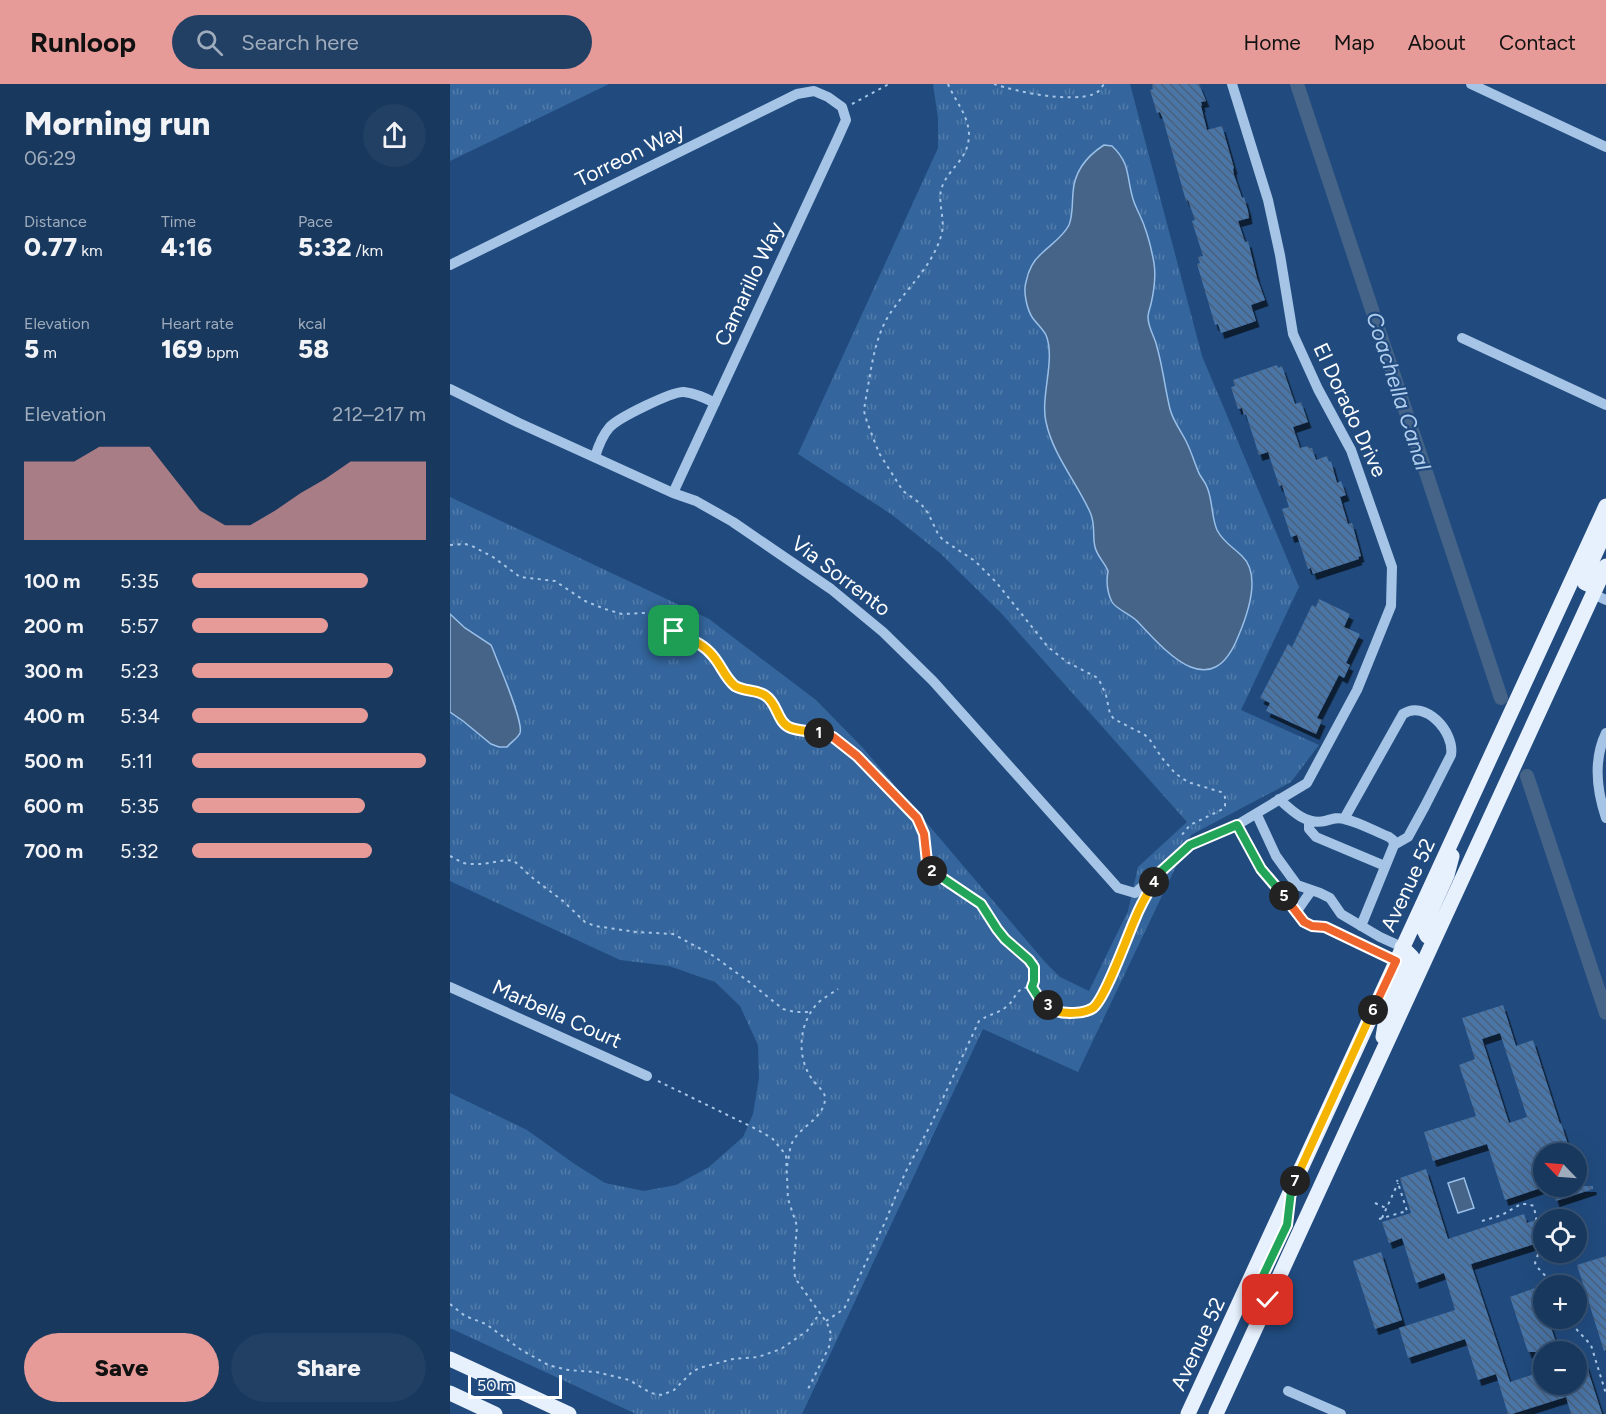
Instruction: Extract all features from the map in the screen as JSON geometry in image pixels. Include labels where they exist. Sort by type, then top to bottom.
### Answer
[{"type":"main road","name":"Avenue 52","points":[[1188,1414],[1606,506]]},
{"type":"main road","points":[[1216,1414],[1379,1058],[1601,585],[1586,583],[1586,574],[1606,530]]},
{"type":"main road","points":[[1434,940],[1427,936],[1424,930],[1425,924],[1447,875],[1460,824]]},
{"type":"main road","points":[[1379,1058],[1387,1013],[1412,957],[1399,954]]},
{"type":"main road","points":[[1268,1300],[1258,1290],[1287,1225],[1291,1191]]},
{"type":"main road","points":[[450,1359],[569,1414]]},
{"type":"main road","points":[[450,1393],[495,1414]]},
{"type":"street","name":"El Dorado Drive","points":[[1135,893],[1190,845],[1237,825],[1307,783],[1358,690],[1391,606],[1392,567],[1352,450],[1318,389],[1293,334],[1268,200],[1232,84]]},
{"type":"street","points":[[1472,84],[1606,147]]},
{"type":"street","name":"Torreon Way","points":[[450,265],[797,94],[814,91],[828,97],[842,110]]},
{"type":"street","name":"Camarillo Way","points":[[673,493],[846,120],[842,110]]},
{"type":"street","points":[[1462,338],[1606,405]]},
{"type":"street","name":"Via Sorrento","points":[[450,389],[519,423],[673,493],[696,501],[743,528],[831,589],[883,632],[933,681],[1118,888],[1135,893]]},
{"type":"street","points":[[595,457],[609,427],[636,410],[681,391],[696,394],[715,403]]},
{"type":"street","points":[[1344,819],[1403,714],[1410,709],[1417,709],[1436,719],[1451,742],[1450,755],[1408,837],[1394,845],[1361,926]]},
{"type":"street","points":[[1606,733],[1602,741],[1597,770],[1602,807],[1606,818]]},
{"type":"street","points":[[1279,799],[1295,813],[1309,821],[1344,819],[1389,837],[1393,840],[1394,845]]},
{"type":"street","points":[[1257,814],[1276,856],[1297,885],[1320,892],[1330,898],[1341,914],[1380,938],[1399,954]]},
{"type":"street","points":[[1309,821],[1309,829],[1316,837],[1385,866]]},
{"type":"street","points":[[1237,825],[1261,869],[1304,922],[1312,926],[1325,927],[1399,954]]},
{"type":"street","points":[[1297,911],[1311,891]]},
{"type":"street","name":"Marbella Court","points":[[450,987],[647,1076]]},
{"type":"street","points":[[1288,1390],[1341,1414]]},
{"type":"path","points":[[842,110],[889,84]]},
{"type":"path","points":[[948,84],[968,124],[967,147],[964,156],[941,190],[942,235],[923,271],[889,316],[878,340],[865,403],[864,411],[867,422],[879,453],[897,483],[903,491],[921,504],[943,540],[975,561],[1002,589],[1048,647],[1067,662],[1096,677],[1106,695],[1110,714],[1114,719],[1145,735],[1175,773],[1191,783],[1221,792],[1225,797],[1223,809],[1190,825],[1181,837]]},
{"type":"path","points":[[994,84],[1063,97],[1076,97],[1097,93],[1104,84]]},
{"type":"path","points":[[450,545],[472,546],[493,556],[520,577],[555,581],[576,596],[605,609],[622,614],[653,616],[674,631],[706,648],[728,679],[735,685],[767,696],[774,703],[785,725],[827,735],[838,741],[857,756],[917,818],[924,834],[929,867],[937,875],[976,900],[986,910],[1005,939],[1029,960],[1035,971],[1032,987]]},
{"type":"path","points":[[450,856],[470,864],[514,861],[585,922],[595,926],[636,932],[673,934],[722,962],[783,1009],[811,1012]]},
{"type":"path","points":[[1032,987],[1039,998],[1056,1011],[1084,1011],[1093,1008],[1114,971],[1146,896]]},
{"type":"path","points":[[826,1321],[844,1309],[886,1220],[905,1173],[930,1126],[979,1021],[988,1014],[999,1012],[1010,1005],[1021,989],[1032,987]]},
{"type":"path","points":[[786,1172],[792,1142],[820,1112],[825,1098],[808,1073],[801,1056],[802,1035],[816,1005],[838,988]]},
{"type":"path","points":[[647,1076],[772,1138],[786,1155],[788,1199],[797,1226],[795,1278],[826,1321],[831,1334],[829,1347],[807,1391]]},
{"type":"path","points":[[1399,1183],[1406,1202],[1406,1213],[1380,1219],[1386,1208],[1399,1183]]},
{"type":"path","points":[[1375,1203],[1386,1208]]},
{"type":"path","points":[[1482,1221],[1502,1215],[1521,1204],[1534,1206],[1540,1235],[1540,1248],[1535,1263],[1545,1275]]},
{"type":"path","points":[[450,1304],[465,1316],[486,1324],[520,1349],[548,1365],[568,1370],[596,1372],[629,1380],[651,1393],[662,1395],[674,1390],[699,1368],[733,1359],[758,1357],[781,1349],[807,1330],[820,1313]]},
{"type":"path","points":[[1576,1329],[1591,1345],[1606,1394]]},
{"type":"green space","points":[[450,84],[609,84],[450,161]]},
{"type":"green space","points":[[933,84],[1130,84],[1202,356],[1299,587],[1241,710],[1319,745],[1291,782],[1191,835],[1078,1072],[983,1029],[802,1414],[636,1414],[450,1328],[450,1093],[527,1130],[605,1183],[644,1191],[676,1185],[709,1167],[743,1137],[753,1114],[759,1078],[758,1045],[740,1006],[715,982],[669,966],[620,960],[450,881],[450,497],[709,619],[816,700],[863,748],[1045,962],[1060,977],[1089,991],[1128,911],[1138,867],[1187,822],[1002,614],[941,554],[891,514],[798,454],[938,148],[938,118]]},
{"type":"shaded area","points":[[1104,145],[1112,146],[1125,165],[1133,199],[1144,224],[1150,246],[1155,278],[1148,321],[1159,355],[1171,413],[1207,487],[1217,530],[1225,541],[1242,556],[1251,574],[1251,596],[1238,637],[1227,657],[1215,667],[1202,670],[1175,658],[1137,621],[1112,602],[1107,587],[1108,571],[1095,547],[1092,517],[1054,446],[1046,422],[1045,401],[1049,345],[1046,335],[1029,310],[1025,286],[1036,260],[1069,225],[1074,185],[1079,171],[1087,159]]},
{"type":"shaded area","points":[[450,614],[465,628],[491,645],[520,727],[519,735],[507,747],[491,744],[450,712]]},
{"type":"shaded area","points":[[1464,1178],[1474,1208],[1458,1213],[1448,1183]]},
{"type":"building","points":[[1152,84],[1199,84],[1206,101],[1201,102],[1201,106],[1207,130],[1222,126],[1234,175],[1248,211],[1249,218],[1238,221],[1245,242],[1248,241],[1265,300],[1251,305],[1256,321],[1221,333],[1218,324],[1215,325],[1197,264],[1200,263],[1198,257],[1203,256],[1192,221],[1195,220],[1188,200],[1186,201],[1163,119],[1160,112],[1157,113],[1150,90],[1153,89]]},
{"type":"building","points":[[1277,365],[1278,368],[1282,366],[1295,404],[1301,402],[1308,422],[1293,427],[1300,448],[1308,446],[1312,448],[1316,460],[1327,456],[1329,462],[1331,461],[1337,483],[1341,481],[1346,495],[1340,497],[1348,524],[1352,523],[1361,556],[1358,557],[1359,559],[1313,574],[1311,568],[1308,569],[1297,535],[1291,537],[1282,509],[1289,507],[1282,485],[1279,486],[1268,452],[1259,455],[1246,414],[1244,415],[1242,408],[1238,409],[1231,387],[1235,386],[1233,380]]},
{"type":"building","points":[[1319,599],[1350,614],[1344,627],[1360,634],[1346,663],[1350,665],[1344,678],[1339,675],[1317,718],[1322,720],[1316,734],[1266,711],[1270,703],[1260,698],[1288,644],[1292,647],[1312,605],[1316,607]]},
{"type":"building","points":[[1503,1005],[1516,1046],[1533,1040],[1567,1143],[1533,1143],[1533,1191],[1505,1200],[1487,1144],[1433,1161],[1424,1132],[1476,1116],[1459,1065],[1475,1059],[1462,1018]],"holes":[[[1500,1033],[1527,1117],[1509,1123],[1482,1039]]]},
{"type":"building","points":[[1426,1169],[1448,1239],[1524,1214],[1527,1223],[1533,1221],[1533,1244],[1471,1264],[1510,1382],[1533,1375],[1533,1395],[1587,1395],[1587,1367],[1602,1414],[1571,1414],[1566,1397],[1508,1414],[1496,1374],[1478,1380],[1465,1339],[1408,1358],[1399,1328],[1455,1310],[1444,1273],[1416,1283],[1402,1238],[1389,1243],[1382,1222],[1411,1213],[1400,1178]]},
{"type":"building","points":[[1587,1186],[1593,1186],[1593,1189],[1587,1191]]},
{"type":"building","points":[[1555,1197],[1568,1197],[1556,1201]]},
{"type":"building","points":[[1381,1252],[1402,1320],[1375,1329],[1353,1261]]},
{"type":"building","points":[[1606,1256],[1606,1350],[1604,1351],[1587,1297],[1587,1275],[1580,1275],[1577,1265]]},
{"type":"building","points":[[1533,1289],[1533,1329],[1552,1329],[1555,1341],[1533,1341],[1533,1352],[1528,1352],[1510,1297]]},
{"type":"waterway","name":"Coachella Canal","points":[[1297,84],[1501,698]]},
{"type":"waterway","name":"Coachella Canal","points":[[1527,776],[1606,1013]]},
{"type":"route","points":[[674,631],[706,648],[728,679],[735,685],[767,696],[774,703],[785,725],[833,737],[857,756],[920,822],[929,867],[981,904],[1005,939],[1034,967],[1032,987],[1039,998],[1056,1011],[1084,1011],[1093,1008],[1114,971],[1136,917],[1157,875],[1190,845],[1237,825],[1261,869],[1304,922],[1312,926],[1325,927],[1396,961],[1291,1191],[1287,1225],[1258,1290],[1268,1300]]}]
